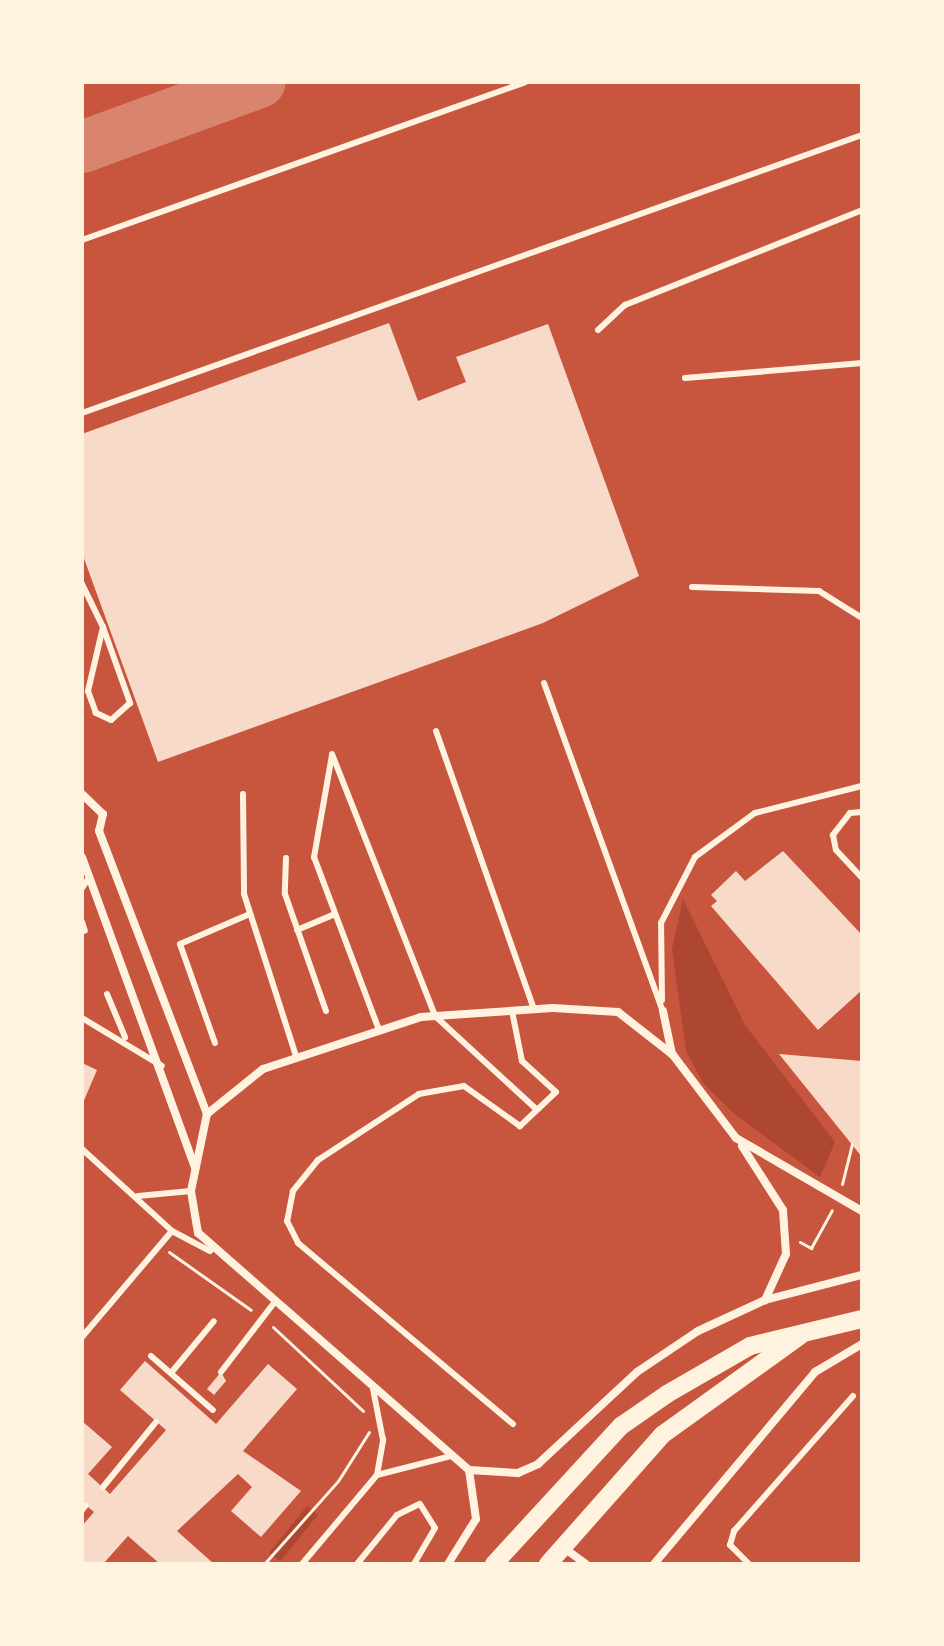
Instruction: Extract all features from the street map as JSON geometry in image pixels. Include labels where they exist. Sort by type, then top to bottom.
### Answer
[{"type":"main road","points":[[494,1564],[621,1426],[750,1346],[853,1320]]},
{"type":"main road","points":[[548,1564],[662,1435],[802,1334]]},
{"type":"street","points":[[82,794],[98,803],[99,831],[207,1114],[191,1191],[192,1220],[210,1251],[469,1470],[518,1473],[538,1464],[637,1372],[698,1331],[765,1300],[862,1275]]},
{"type":"street","points":[[82,857],[162,1066],[196,1169]]},
{"type":"street","points":[[207,1114],[263,1069],[379,1030],[435,1016],[534,1009],[618,1012],[673,1055],[773,1186],[785,1233],[786,1254],[765,1300]]},
{"type":"street","points":[[663,1011],[673,1055]]},
{"type":"street","points":[[736,1138],[862,1211]]},
{"type":"street","points":[[654,1564],[815,1372],[862,1344]]},
{"type":"street","points":[[448,1564],[476,1519],[469,1470]]},
{"type":"street","points":[[562,1548],[586,1564]]},
{"type":"lane","points":[[82,240],[525,82]]},
{"type":"lane","points":[[82,413],[862,135]]},
{"type":"lane","points":[[598,330],[625,305],[862,210]]},
{"type":"lane","points":[[685,378],[862,363]]},
{"type":"lane","points":[[82,584],[103,627],[130,703],[111,720],[96,713],[88,691],[103,627]]},
{"type":"lane","points":[[692,587],[819,591],[862,618]]},
{"type":"lane","points":[[544,683],[663,1011]]},
{"type":"lane","points":[[436,731],[534,1009]]},
{"type":"lane","points":[[379,1030],[314,857],[332,754],[435,1016],[536,1109]]},
{"type":"lane","points":[[663,1011],[661,923],[695,857],[755,813],[862,786]]},
{"type":"lane","points":[[243,794],[250,914],[296,1056]]},
{"type":"lane","points":[[862,812],[850,813],[833,835],[836,850],[862,878]]},
{"type":"lane","points":[[286,858],[282,884],[326,1011]]},
{"type":"lane","points":[[82,888],[90,876]]},
{"type":"lane","points":[[215,1043],[180,944],[250,914]]},
{"type":"lane","points":[[297,930],[335,914]]},
{"type":"lane","points":[[82,922],[85,931]]},
{"type":"lane","points":[[107,994],[125,1037]]},
{"type":"lane","points":[[512,1011],[522,1061],[556,1092],[520,1126],[464,1086],[419,1094],[318,1160],[287,1208],[298,1243],[513,1424]]},
{"type":"lane","points":[[82,1018],[125,1037],[162,1066]]},
{"type":"lane","points":[[82,1149],[138,1196],[172,1231],[210,1251]]},
{"type":"lane","points":[[138,1196],[191,1191]]},
{"type":"lane","points":[[82,1337],[172,1231]]},
{"type":"lane","points":[[221,1372],[274,1303]]},
{"type":"lane","points":[[171,1373],[214,1321]]},
{"type":"lane","points":[[151,1356],[171,1373],[184,1390],[213,1410]]},
{"type":"lane","points":[[199,1398],[207,1389]]},
{"type":"lane","points":[[302,1564],[377,1475],[383,1440],[373,1389]]},
{"type":"lane","points":[[749,1564],[730,1545],[734,1531],[853,1396]]},
{"type":"lane","points":[[103,1487],[156,1422]]},
{"type":"lane","points":[[377,1475],[451,1456]]},
{"type":"lane","points":[[357,1564],[397,1515],[420,1504],[435,1528],[414,1564]]},
{"type":"path","points":[[785,1233],[811,1248],[838,1199],[852,1144]]},
{"type":"path","points":[[160,1245],[263,1319],[357,1399],[364,1413]]},
{"type":"path","points":[[264,1564],[338,1481],[371,1428]]},
{"type":"shaded area","points":[[683,899],[745,1025],[835,1142],[820,1177],[732,1112],[703,1083],[686,1051],[672,949]]},
{"type":"shaded area","points":[[307,1506],[318,1515],[280,1561],[269,1553]]},
{"type":"building","points":[[389,323],[418,401],[466,382],[456,357],[548,324],[639,576],[543,623],[158,762],[82,553],[82,434]]},
{"type":"building","points":[[783,851],[862,935],[862,990],[818,1030],[711,906],[717,901],[711,895],[736,871],[745,881]]},
{"type":"building","points":[[779,1054],[862,1061],[862,1157]]},
{"type":"building","points":[[82,1063],[97,1070],[82,1105]]},
{"type":"building","points":[[145,1361],[216,1424],[268,1364],[297,1389],[243,1451],[301,1491],[261,1537],[231,1511],[252,1487],[238,1474],[177,1531],[214,1564],[160,1564],[128,1536],[103,1564],[82,1564],[82,1526],[94,1512],[82,1502],[82,1421],[112,1447],[88,1474],[110,1494],[166,1430],[120,1390]]},
{"type":"building","points":[[221,1372],[226,1381],[214,1395],[207,1389]]},
{"type":"taxiway","points":[[82,147],[260,82]]}]
